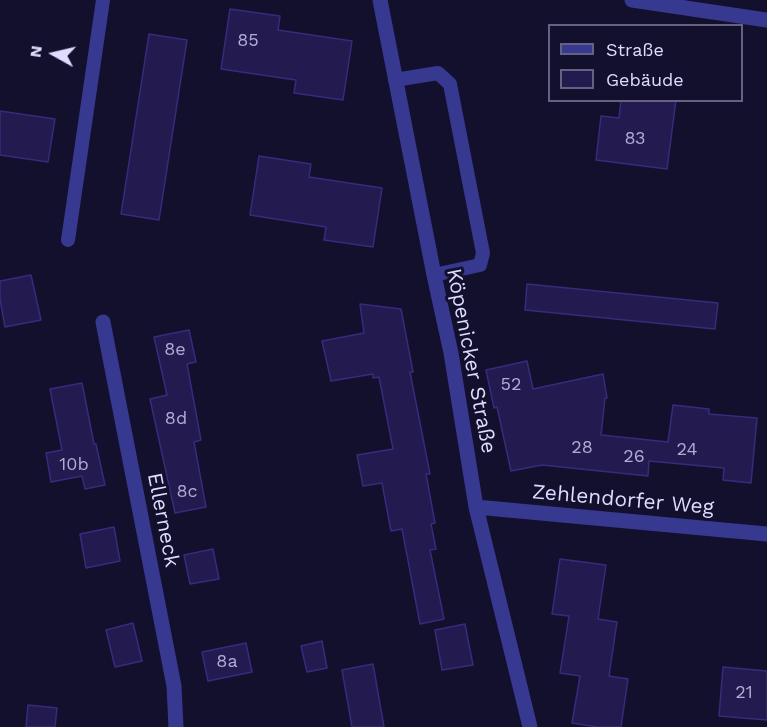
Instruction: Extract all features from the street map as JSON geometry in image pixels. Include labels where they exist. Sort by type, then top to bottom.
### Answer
[{"type":"street","name":"Köpenicker Straße","points":[[380,0],[451,353],[476,507],[530,727]]},
{"type":"street","points":[[632,0],[767,20]]},
{"type":"street","name":"Ellerneck","points":[[103,322],[174,686],[176,727]]},
{"type":"street","name":"Zehlendorfer Weg","points":[[476,507],[767,534]]},
{"type":"lane","points":[[68,240],[103,0]]},
{"type":"lane","points":[[395,80],[438,73],[450,84],[483,253],[480,265],[434,275]]},
{"type":"building","points":[[230,9],[280,16],[278,30],[352,41],[343,100],[294,93],[296,80],[221,69]]},
{"type":"building","points":[[149,34],[187,40],[159,220],[121,214]]},
{"type":"building","points":[[621,102],[676,102],[667,169],[596,160],[601,116],[619,118]]},
{"type":"building","points":[[0,111],[55,119],[48,162],[0,155]]},
{"type":"building","points":[[259,156],[311,164],[309,177],[382,188],[373,247],[324,240],[326,227],[250,215]]},
{"type":"building","points":[[31,275],[41,320],[5,327],[0,299],[0,281]]},
{"type":"building","points":[[527,284],[718,303],[715,329],[525,310]]},
{"type":"building","points":[[360,304],[401,309],[413,372],[410,372],[430,474],[426,474],[435,523],[431,524],[436,549],[430,550],[444,619],[420,624],[402,529],[391,531],[382,483],[363,486],[357,455],[393,449],[379,377],[373,378],[373,374],[331,381],[322,341],[364,333]]},
{"type":"building","points":[[189,330],[196,362],[187,364],[201,440],[194,442],[206,507],[175,513],[150,399],[167,395],[154,337]]},
{"type":"building","points":[[527,361],[533,389],[603,374],[607,398],[605,398],[601,435],[668,442],[673,405],[709,409],[709,414],[757,418],[751,483],[723,480],[724,468],[649,461],[648,476],[542,465],[511,471],[486,370]]},
{"type":"building","points":[[82,383],[105,485],[85,489],[82,476],[51,482],[46,453],[62,450],[50,389]]},
{"type":"building","points":[[114,527],[120,561],[86,568],[80,534]]},
{"type":"building","points":[[213,549],[219,579],[190,584],[184,555]]},
{"type":"building","points":[[560,559],[606,565],[598,619],[617,622],[609,676],[628,679],[621,727],[597,727],[572,723],[580,676],[560,673],[569,616],[552,614]]},
{"type":"building","points":[[133,623],[142,661],[115,667],[106,630]]},
{"type":"building","points":[[465,624],[473,665],[442,670],[435,630]]},
{"type":"building","points":[[322,641],[327,668],[307,672],[301,646]]},
{"type":"building","points":[[246,643],[252,672],[208,681],[202,652]]},
{"type":"building","points":[[373,664],[384,727],[352,727],[342,670]]},
{"type":"building","points":[[723,667],[767,671],[767,720],[719,716]]},
{"type":"building","points":[[28,705],[57,708],[55,727],[26,727]]}]
